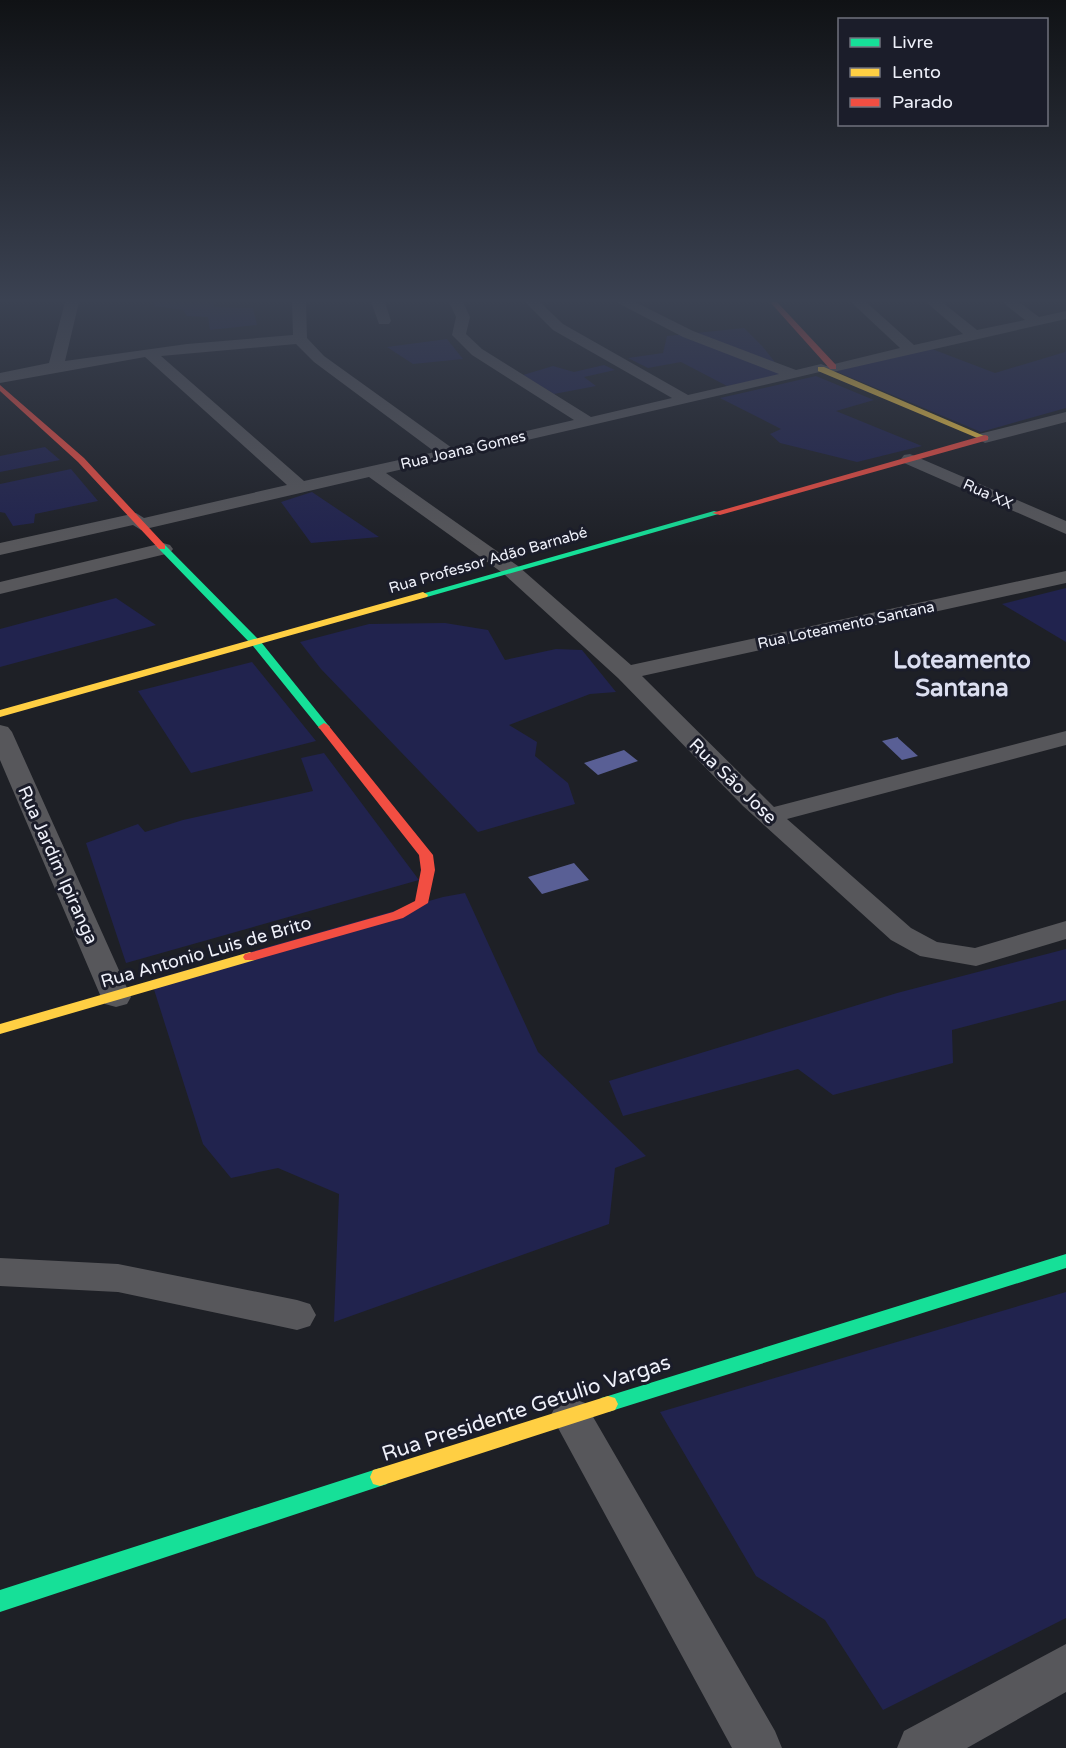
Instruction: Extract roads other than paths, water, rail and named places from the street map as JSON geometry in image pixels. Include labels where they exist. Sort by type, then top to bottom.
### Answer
[{"type":"street","points":[[183,384],[300,487]]},
{"type":"street","points":[[353,384],[448,453]]},
{"type":"street","points":[[527,384],[588,422]]},
{"type":"street","points":[[657,384],[686,400]]},
{"type":"street","name":"Rua Joana Gomes","points":[[0,549],[300,487],[758,384]]},
{"type":"street","points":[[862,384],[985,438],[1066,417]]},
{"type":"street","points":[[0,387],[81,460],[163,549],[257,644]]},
{"type":"street","name":"Rua Professor Adão Barnabé","points":[[0,714],[257,644],[511,570],[985,438]]},
{"type":"street","name":"Rua XX","points":[[910,459],[1066,528]]},
{"type":"street","name":"Rua São Jose","points":[[370,471],[511,570],[626,674],[769,816],[901,934],[930,950],[976,957],[1066,930]]},
{"type":"street","points":[[0,588],[163,549]]},
{"type":"street","name":"Rua Loteamento Santana","points":[[626,674],[1066,577]]},
{"type":"street","name":"Rua Antonio Luis de Brito","points":[[0,1029],[398,915],[421,903],[428,870],[426,855],[257,644]]},
{"type":"street","name":"Rua Jardim Ipiranga","points":[[0,732],[116,997]]},
{"type":"street","points":[[769,816],[1066,738]]},
{"type":"street","name":"Rua Presidente Getulio Vargas","points":[[0,1601],[570,1414],[1066,1261]]},
{"type":"street","points":[[0,1272],[118,1278],[297,1315]]},
{"type":"street","points":[[570,1414],[758,1748]]},
{"type":"street","points":[[921,1748],[1066,1667]]},
{"type":"water","points":[[898,737],[918,756],[902,760],[882,741]]},
{"type":"water","points":[[624,750],[638,761],[598,775],[584,763]]},
{"type":"water","points":[[574,863],[589,880],[542,894],[528,877]]},
{"type":"district","name":"Loteamento Santana","points":[[962,674]]}]
